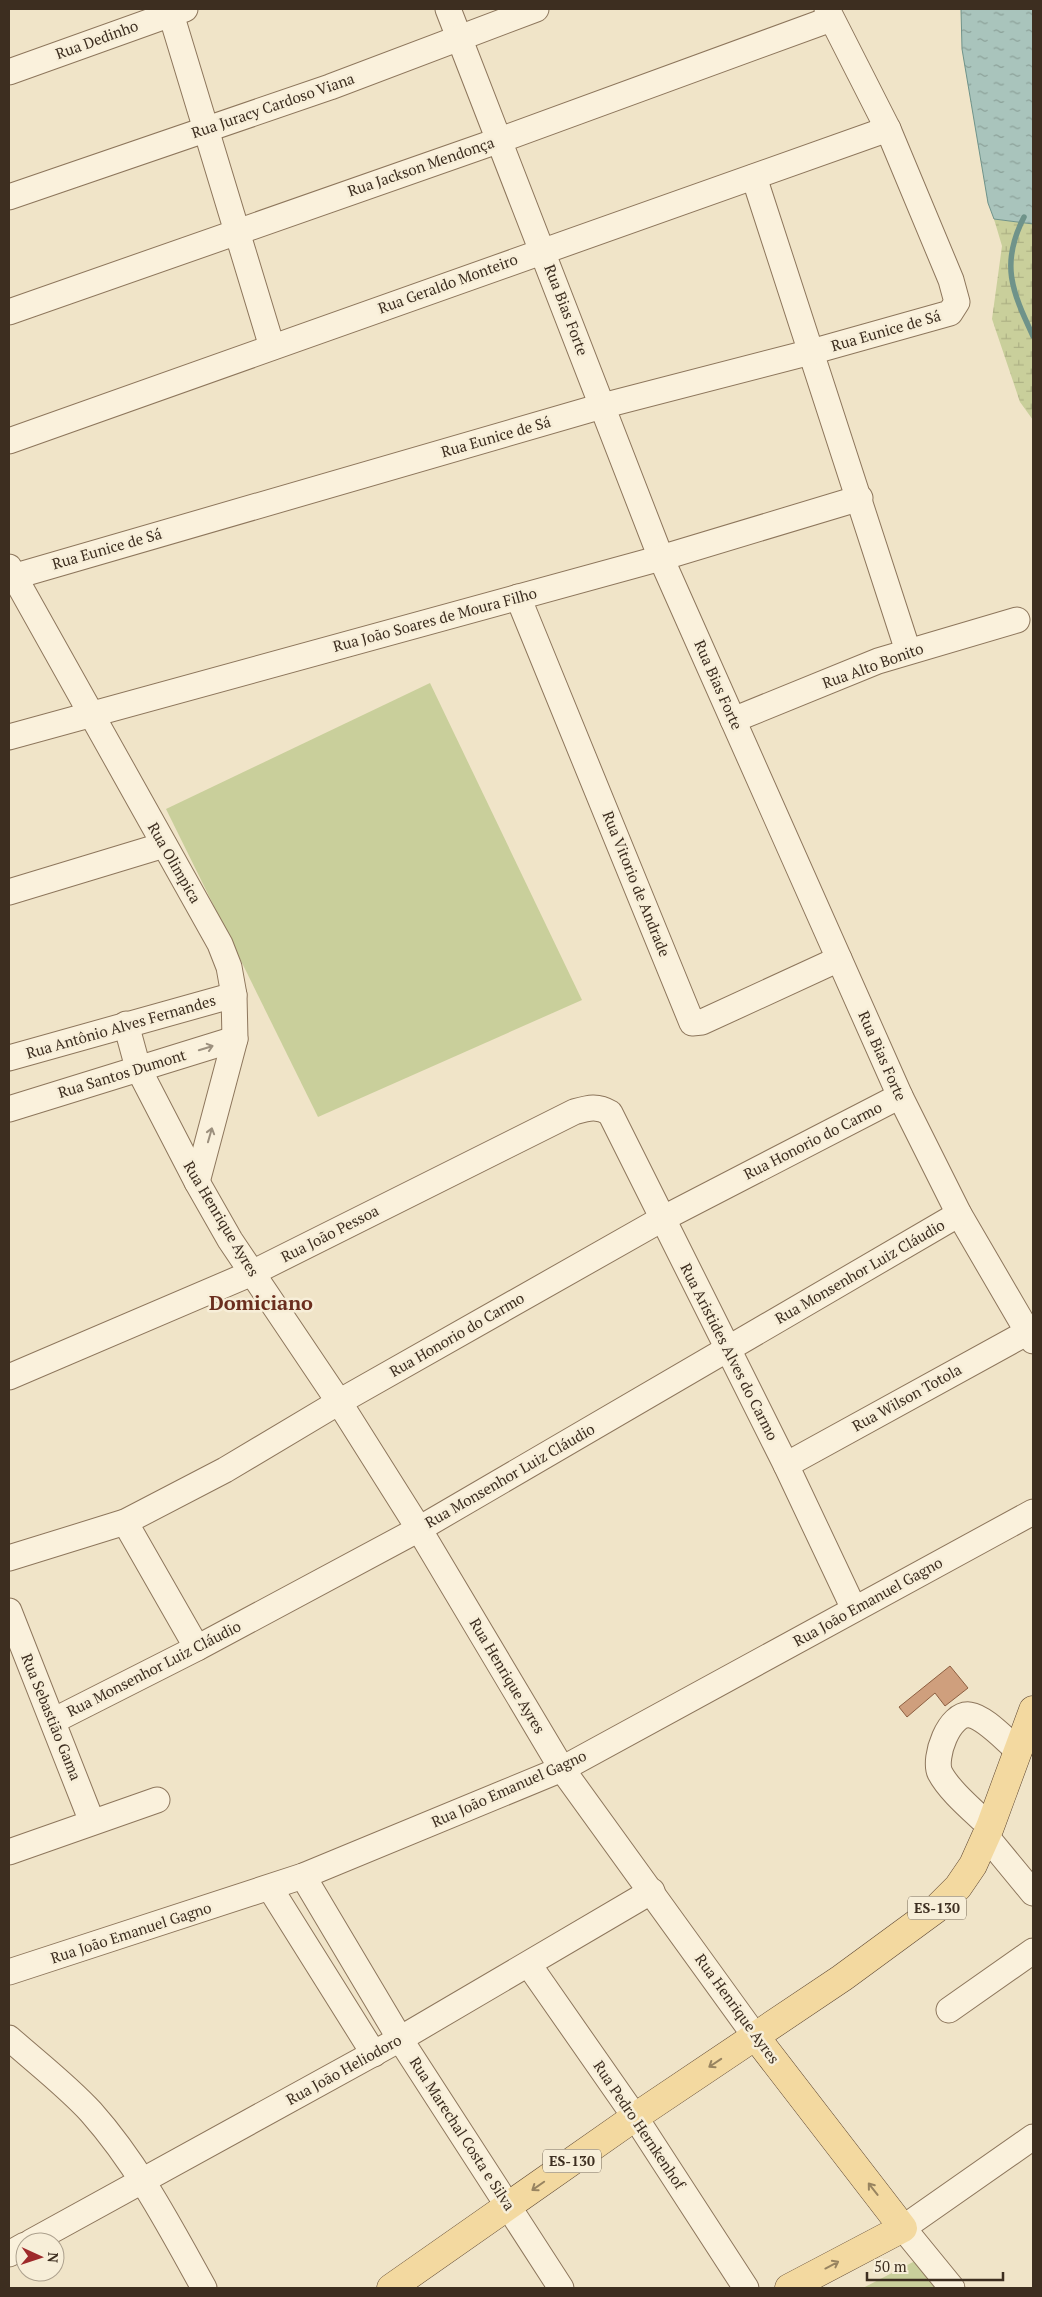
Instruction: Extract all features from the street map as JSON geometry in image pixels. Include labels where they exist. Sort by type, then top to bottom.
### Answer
[{"type":"main road","name":"ES-130","points":[[391,2288],[635,2117],[842,1978],[936,1909],[958,1887],[973,1865],[1019,1752],[1033,1710]]},
{"type":"main road","name":"Rua Henrique Ayres","points":[[755,2036],[903,2228]]},
{"type":"main road","points":[[789,2288],[903,2228]]},
{"type":"street","name":"Rua Bias Forte","points":[[448,9],[661,558],[900,1096],[959,1214],[1030,1336]]},
{"type":"street","name":"Rua Juracy Cardoso Viana","points":[[9,197],[330,87],[536,9]]},
{"type":"street","name":"Rua Dedinho","points":[[9,72],[178,11]]},
{"type":"street","points":[[178,11],[205,130],[272,347]]},
{"type":"street","points":[[829,14],[888,129]]},
{"type":"street","name":"Rua Jackson Mendonça","points":[[9,312],[500,140],[829,14]]},
{"type":"street","name":"Rua Geraldo Monteiro","points":[[9,441],[888,129]]},
{"type":"street","name":"Rua Eunice de Sá","points":[[10,574],[602,406],[946,315],[957,302],[951,280],[888,129]]},
{"type":"street","points":[[754,177],[860,498],[908,651]]},
{"type":"street","name":"Rua João Soares de Moura Filho","points":[[9,737],[661,558],[860,498]]},
{"type":"street","name":"Rua Olimpica","points":[[10,574],[220,944],[229,967],[234,995],[236,1039],[197,1182]]},
{"type":"street","name":"Rua Vitorio de Andrade","points":[[518,597],[692,1023],[702,1022],[839,959]]},
{"type":"street","name":"Rua Alto Bonito","points":[[733,720],[878,661],[1017,620]]},
{"type":"street","points":[[9,892],[164,845]]},
{"type":"street","name":"Rua Antônio Alves Fernandes","points":[[9,1058],[234,995]]},
{"type":"street","name":"Rua Henrique Ayres","points":[[126,1024],[138,1068],[197,1182],[230,1240],[339,1402],[419,1529],[562,1769],[755,2036]]},
{"type":"street","name":"Rua Santos Dumont","points":[[9,1109],[236,1039]]},
{"type":"street","name":"Rua Honorio do Carmo","points":[[9,1558],[125,1522],[225,1470],[339,1402],[662,1219],[900,1096]]},
{"type":"street","name":"Rua Aristides Alves do Carmo","points":[[591,1107],[601,1108],[610,1113],[786,1465],[854,1610]]},
{"type":"street","name":"Rua João Pessoa","points":[[9,1377],[252,1272],[574,1112],[591,1107]]},
{"type":"street","name":"Rua Monsenhor Luiz Cláudio","points":[[53,1721],[197,1648],[419,1529],[959,1214]]},
{"type":"street","name":"Rua Wilson Totola","points":[[786,1465],[1030,1336]]},
{"type":"street","name":"Rua João Emanuel Gagno","points":[[9,1972],[303,1876],[562,1769],[1033,1512]]},
{"type":"street","points":[[125,1522],[197,1648]]},
{"type":"street","name":"Rua Sebastião Gama","points":[[9,1611],[92,1822]]},
{"type":"street","points":[[1019,1752],[989,1726],[970,1715],[962,1716],[952,1725],[946,1734],[937,1761],[940,1772],[947,1783],[988,1831],[1033,1893]]},
{"type":"street","points":[[9,1852],[157,1800]]},
{"type":"street","name":"Rua Marechal Costa e Silva","points":[[303,1876],[400,2039],[561,2288]]},
{"type":"street","points":[[270,1888],[374,2054]]},
{"type":"street","name":"Rua João Heliodoro","points":[[49,2232],[374,2054],[652,1891]]},
{"type":"street","points":[[949,2010],[1033,1951]]},
{"type":"street","name":"Rua Pedro Hernkenhof","points":[[529,1964],[635,2117],[746,2288]]},
{"type":"street","points":[[9,2038],[90,2111],[144,2180],[204,2288]]},
{"type":"street","points":[[903,2228],[1033,2137]]},
{"type":"street","name":"Rua Henrique Ayres","points":[[903,2228],[952,2288]]},
{"type":"green space","points":[[994,219],[1033,224],[1033,420],[1020,402],[992,319],[1002,246]]},
{"type":"green space","points":[[430,683],[582,1000],[318,1117],[166,809]]},
{"type":"green space","points":[[915,2261],[939,2288],[863,2288]]},
{"type":"water","points":[[961,9],[1033,9],[1033,224],[994,219],[988,203],[962,49]]},
{"type":"building","points":[[950,1666],[968,1688],[945,1706],[935,1693],[907,1717],[899,1707]]},
{"type":"waterway","points":[[1024,217],[1012,249],[1012,277],[1019,305],[1033,336]]},
{"type":"district","name":"Domiciano","points":[[261,1303]]}]
